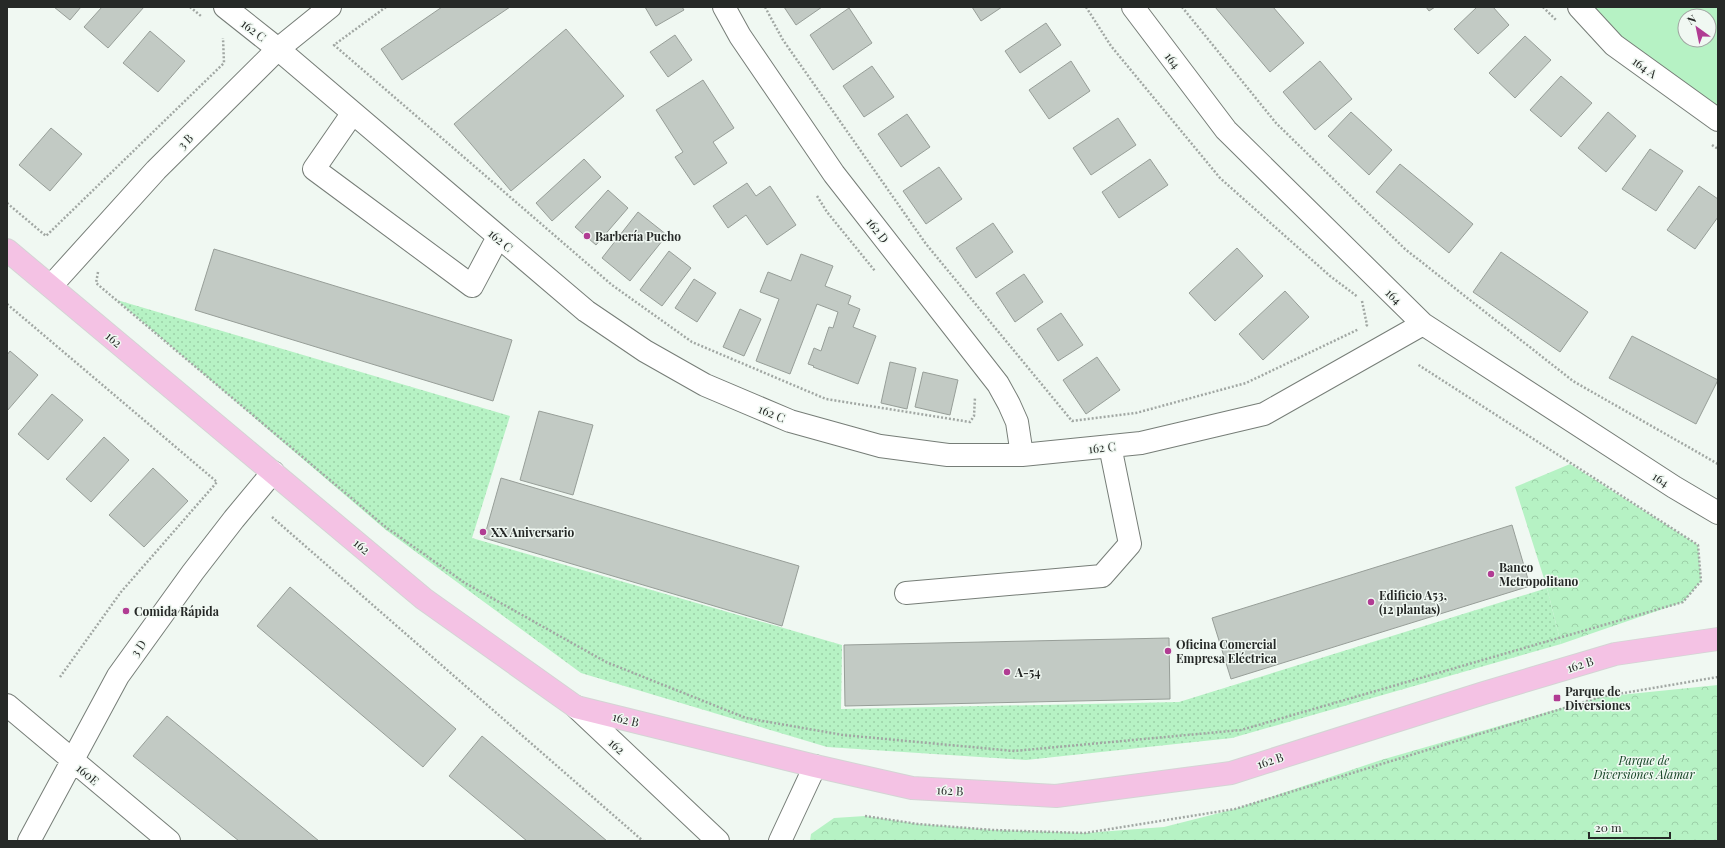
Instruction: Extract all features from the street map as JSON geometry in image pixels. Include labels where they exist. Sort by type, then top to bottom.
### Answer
[{"type":"main road","name":"162","points":[[7,250],[424,599],[576,707]]},
{"type":"main road","name":"162 B","points":[[576,707],[815,766],[912,788],[1056,796],[1231,773],[1484,692],[1615,654],[1717,635]]},
{"type":"street","name":"162 C","points":[[226,7],[278,49],[352,114],[586,312],[645,351],[705,385],[783,418],[880,446],[948,455],[1022,455],[1140,443],[1264,414],[1423,324]]},
{"type":"street","name":"3 B","points":[[51,286],[156,170],[278,49],[330,7]]},
{"type":"street","name":"162 D","points":[[724,7],[740,36],[834,174],[998,384],[1017,422],[1022,455]]},
{"type":"street","name":"164","points":[[1133,7],[1226,130],[1423,324],[1674,487],[1718,513]]},
{"type":"street","name":"164 A","points":[[1579,7],[1614,45],[1718,120]]},
{"type":"street","points":[[352,114],[314,169],[472,286],[498,237]]},
{"type":"street","points":[[906,593],[1102,576],[1130,544],[1110,446]]},
{"type":"street","name":"3 D","points":[[29,841],[71,760],[118,676],[193,572],[273,472]]},
{"type":"street","name":"160E","points":[[7,705],[169,841]]},
{"type":"street","name":"162","points":[[576,707],[718,841]]},
{"type":"street","points":[[780,841],[815,766]]},
{"type":"path","points":[[190,7],[207,21]]},
{"type":"path","points":[[386,7],[334,46],[612,285],[692,342],[826,399],[970,422],[974,416],[975,394]]},
{"type":"path","points":[[765,7],[783,40],[926,244],[1072,421],[1136,413],[1246,383],[1367,325],[1362,301],[1330,276],[1220,178],[1111,46],[1086,7]]},
{"type":"path","points":[[1182,7],[1276,123],[1405,249],[1573,381],[1718,464]]},
{"type":"path","points":[[7,204],[46,236],[224,63],[223,35]]},
{"type":"path","points":[[815,193],[828,212],[877,273]]},
{"type":"path","points":[[7,304],[217,482],[121,592],[60,677]]},
{"type":"path","points":[[272,517],[643,841]]},
{"type":"green space","points":[[1579,7],[1718,7],[1718,120]]},
{"type":"green space","points":[[117,300],[510,416],[472,538],[842,645],[841,709],[1179,702],[1547,588],[1561,644],[1232,738],[1026,760],[827,747],[581,673],[386,530]]},
{"type":"green space","points":[[1570,464],[1698,545],[1701,581],[1683,602],[1561,644],[1547,588],[1515,487]]},
{"type":"green space","name":"Parque de Diversiones Alamar","points":[[1718,685],[1718,841],[810,841],[811,834],[834,818],[865,816],[918,824],[993,830],[1085,833],[1164,827],[1235,809],[1381,760],[1600,697]]},
{"type":"building","points":[[54,7],[81,7],[70,20]]},
{"type":"building","points":[[102,7],[144,7],[108,48],[84,27]]},
{"type":"building","points":[[442,7],[510,7],[402,80],[381,49]]},
{"type":"building","points":[[645,7],[682,7],[684,10],[656,26]]},
{"type":"building","points":[[784,7],[822,7],[796,25]]},
{"type":"building","points":[[972,7],[1002,7],[981,21]]},
{"type":"building","points":[[1215,7],[1273,7],[1304,43],[1270,72]]},
{"type":"building","points":[[1426,7],[1435,7],[1429,11]]},
{"type":"building","points":[[1477,7],[1493,7],[1509,25],[1478,54],[1454,29]]},
{"type":"building","points":[[849,8],[872,43],[833,70],[810,35]]},
{"type":"building","points":[[1046,23],[1061,45],[1020,73],[1005,51]]},
{"type":"building","points":[[566,29],[624,96],[511,191],[454,124]]},
{"type":"building","points":[[150,31],[185,61],[158,92],[123,63]]},
{"type":"building","points":[[675,35],[692,60],[668,77],[650,52]]},
{"type":"building","points":[[1525,36],[1551,60],[1515,98],[1489,73]]},
{"type":"building","points":[[1071,61],[1090,91],[1049,119],[1029,90]]},
{"type":"building","points":[[1320,61],[1352,99],[1315,130],[1283,92]]},
{"type":"building","points":[[872,66],[894,97],[864,117],[843,86]]},
{"type":"building","points":[[1561,76],[1592,103],[1561,137],[1530,110]]},
{"type":"building","points":[[703,80],[734,128],[713,142],[727,163],[694,185],[675,157],[683,152],[656,110]]},
{"type":"building","points":[[1351,112],[1392,150],[1369,175],[1328,136]]},
{"type":"building","points":[[1608,112],[1636,136],[1606,172],[1578,148]]},
{"type":"building","points":[[907,114],[930,147],[901,167],[878,134]]},
{"type":"building","points":[[1118,118],[1136,145],[1091,175],[1073,148]]},
{"type":"building","points":[[51,128],[82,154],[50,191],[19,165]]},
{"type":"building","points":[[1650,149],[1683,171],[1656,211],[1622,189]]},
{"type":"building","points":[[584,159],[601,177],[552,221],[536,203]]},
{"type":"building","points":[[1150,159],[1168,185],[1119,218],[1102,192]]},
{"type":"building","points":[[1400,164],[1473,224],[1449,253],[1376,192]]},
{"type":"building","points":[[939,167],[962,199],[926,224],[903,191]]},
{"type":"building","points":[[747,183],[756,196],[770,186],[796,225],[767,245],[746,215],[728,228],[713,206]]},
{"type":"building","points":[[1699,186],[1718,199],[1718,217],[1695,249],[1667,230]]},
{"type":"building","points":[[608,190],[628,208],[596,245],[575,227]]},
{"type":"building","points":[[638,212],[667,235],[630,281],[602,258]]},
{"type":"building","points":[[993,223],[1013,252],[976,278],[956,248]]},
{"type":"building","points":[[1237,248],[1263,276],[1215,321],[1189,293]]},
{"type":"building","points":[[214,249],[512,340],[493,401],[195,310]]},
{"type":"building","points":[[669,251],[691,268],[662,306],[640,290]]},
{"type":"building","points":[[1501,252],[1588,312],[1560,352],[1473,292]]},
{"type":"building","points":[[801,254],[833,266],[825,286],[851,296],[848,304],[860,309],[853,327],[876,336],[858,384],[808,364],[814,348],[821,351],[829,327],[833,328],[838,312],[817,304],[790,374],[756,361],[779,299],[760,292],[768,272],[791,281]]},
{"type":"building","points":[[1024,274],[1043,302],[1015,322],[996,293]]},
{"type":"building","points":[[694,279],[716,293],[697,322],[675,308]]},
{"type":"building","points":[[1285,291],[1309,317],[1263,360],[1239,334]]},
{"type":"building","points":[[740,309],[761,319],[744,356],[723,347]]},
{"type":"building","points":[[1061,313],[1083,345],[1058,361],[1037,329]]},
{"type":"building","points":[[1632,336],[1718,380],[1696,424],[1609,378]]},
{"type":"building","points":[[10,351],[38,375],[7,411],[7,355]]},
{"type":"building","points":[[1097,357],[1120,390],[1086,414],[1063,380]]},
{"type":"building","points":[[890,362],[916,368],[907,409],[881,403]]},
{"type":"building","points":[[923,372],[958,380],[950,415],[915,407]]},
{"type":"building","points":[[52,394],[83,420],[48,460],[18,434]]},
{"type":"building","points":[[539,411],[593,425],[573,495],[520,480]]},
{"type":"building","points":[[104,437],[129,460],[91,502],[66,479]]},
{"type":"building","points":[[153,468],[188,501],[144,547],[109,515]]},
{"type":"building","points":[[501,478],[799,566],[782,626],[484,538]]},
{"type":"building","name":"Edificio A53, (12 plantas)","points":[[1512,525],[1530,586],[1231,679],[1212,618]]},
{"type":"building","points":[[290,587],[456,729],[423,767],[257,626]]},
{"type":"building","name":"A-54","points":[[1169,638],[1170,699],[845,706],[844,645]]},
{"type":"building","points":[[167,716],[319,841],[239,841],[133,756]]},
{"type":"building","points":[[482,736],[607,841],[527,841],[449,776]]},
{"type":"place","name":"Barbería Pucho","points":[[587,236]]},
{"type":"place","name":"XX Aniversario","points":[[483,532]]},
{"type":"place","name":"Banco Metropolitano","points":[[1491,574]]},
{"type":"place","name":"Edificio A53, (12 plantas)","points":[[1371,602]]},
{"type":"place","name":"Comida Rápida","points":[[126,611]]},
{"type":"place","name":"Oficina Comercial Empresa Eléctrica","points":[[1168,651]]},
{"type":"place","name":"A-54","points":[[1007,672]]},
{"type":"place","name":"Parque de Diversiones","points":[[1557,698]]}]
